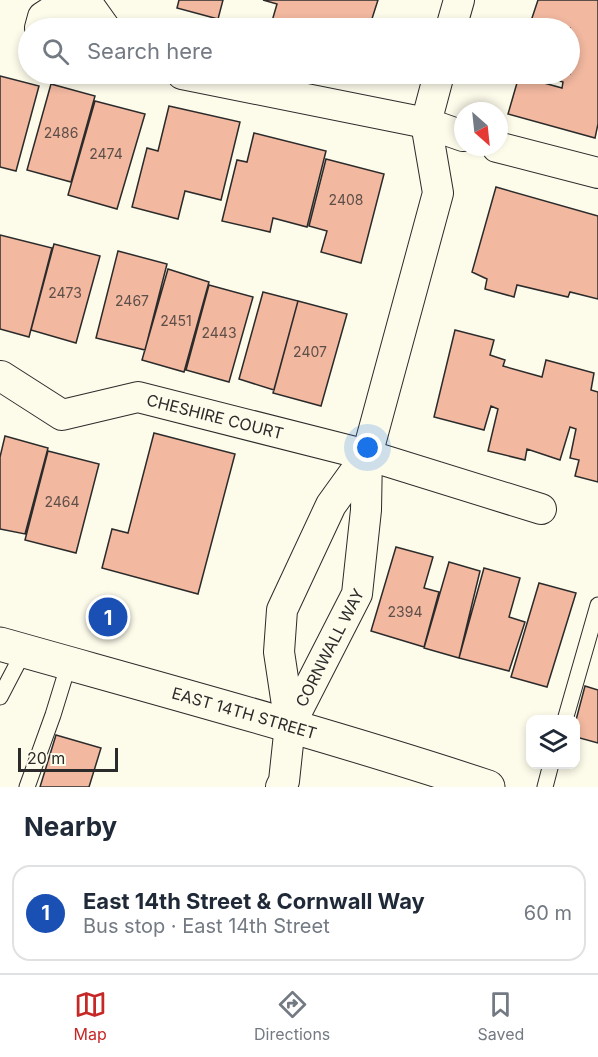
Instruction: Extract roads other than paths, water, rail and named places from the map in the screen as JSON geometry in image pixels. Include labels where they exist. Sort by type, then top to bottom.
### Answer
[{"type":"main road","name":"EAST 14TH STREET","points":[[12,647],[290,725],[488,787]]},
{"type":"street","points":[[454,18],[459,0]]},
{"type":"street","points":[[43,18],[66,2],[90,7],[98,18]]},
{"type":"street","points":[[232,84],[426,123],[454,133]]},
{"type":"street","name":"CORNWALL WAY","points":[[290,725],[357,594],[366,510],[367,455],[438,193],[426,123],[436,84]]},
{"type":"street","points":[[508,150],[598,173]]},
{"type":"street","name":"CHESHIRE COURT","points":[[1,376],[62,415],[138,397],[367,455],[541,509]]},
{"type":"street","name":"CORNWALL WAY","points":[[290,725],[279,652],[282,610],[331,505],[367,455]]},
{"type":"street","points":[[281,787],[284,781],[290,725]]},
{"type":"lane","points":[[566,715],[598,605]]},
{"type":"lane","points":[[0,697],[12,647]]},
{"type":"lane","points":[[27,787],[53,716],[69,663]]},
{"type":"lane","points":[[545,787],[550,769]]},
{"type":"place","name":"East 14th Street & Cornwall Way","points":[[108,617]]}]
